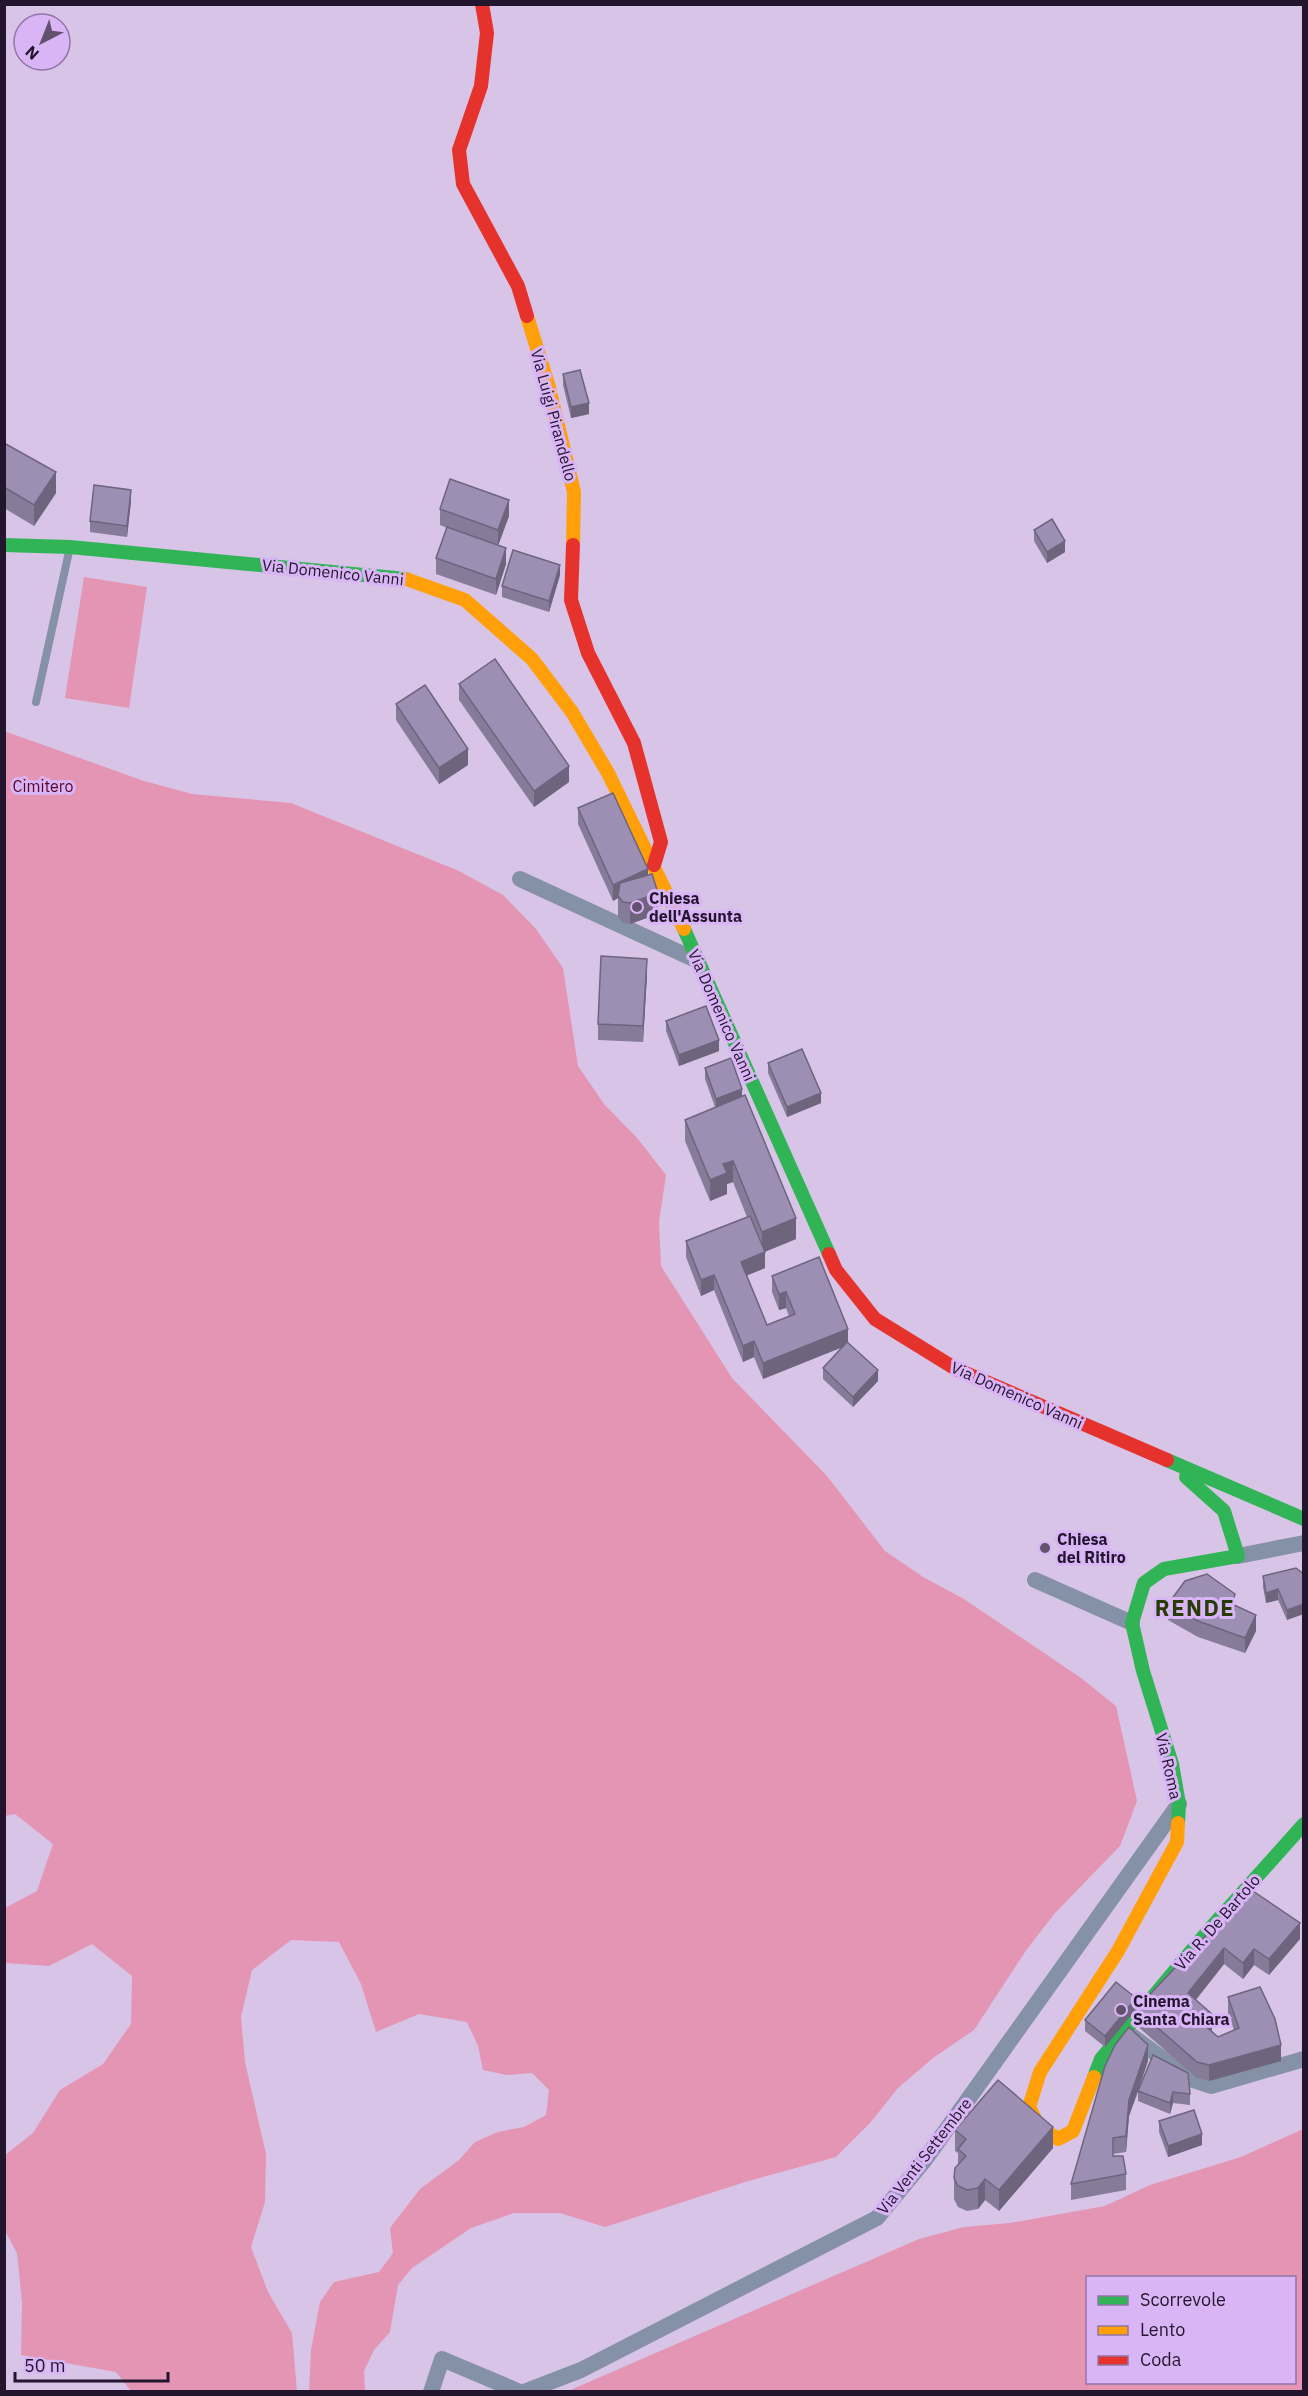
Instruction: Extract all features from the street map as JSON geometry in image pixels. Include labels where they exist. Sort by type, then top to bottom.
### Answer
[{"type":"street","name":"Via Luigi Pirandello","points":[[482,4],[487,33],[481,86],[459,150],[463,184],[518,286],[548,384],[574,492],[571,600],[588,654],[634,743],[661,842],[654,865]]},
{"type":"street","name":"Via Domenico Vanni","points":[[4,545],[70,547],[411,580],[465,600],[532,658],[572,712],[608,773],[654,865],[836,1270],[875,1319],[956,1369],[1304,1519]]},
{"type":"street","points":[[520,879],[698,961]]},
{"type":"street","points":[[1156,1455],[1201,1488],[1224,1511],[1239,1556],[1304,1543]]},
{"type":"street","name":"Via Roma","points":[[1058,2139],[1039,2127],[1029,2107],[1040,2072],[1118,1951],[1177,1842],[1179,1804],[1172,1764],[1143,1671],[1132,1623],[1143,1583],[1164,1569],[1239,1556]]},
{"type":"street","points":[[1035,1580],[1132,1623]]},
{"type":"street","name":"Via Venti Settembre","points":[[431,2391],[442,2359],[522,2391],[581,2370],[877,2218],[924,2161],[1179,1804]]},
{"type":"street","name":"Via R. De Bartolo","points":[[1058,2139],[1073,2131],[1101,2060],[1201,1939],[1304,1824]]},
{"type":"street","points":[[1125,2030],[1190,2079],[1210,2086],[1304,2059]]},
{"type":"lane","points":[[36,702],[70,547]]},
{"type":"green space","points":[[84,577],[147,587],[129,708],[65,698]]},
{"type":"green space","name":"Cimitero","points":[[4,731],[144,781],[192,794],[291,803],[459,871],[503,895],[536,929],[563,968],[578,1066],[604,1104],[638,1139],[666,1175],[659,1222],[661,1266],[732,1378],[827,1476],[885,1551],[923,1577],[964,1599],[1081,1678],[1116,1706],[1137,1801],[1120,1846],[1055,1913],[1027,1949],[974,2030],[933,2058],[898,2088],[870,2123],[836,2157],[745,2182],[605,2227],[560,2213],[514,2213],[471,2228],[412,2268],[398,2285],[390,2332],[374,2350],[364,2371],[365,2391],[309,2391],[311,2350],[320,2302],[334,2282],[379,2272],[393,2253],[390,2228],[420,2189],[459,2160],[475,2142],[498,2132],[524,2127],[546,2115],[549,2090],[532,2073],[507,2075],[483,2070],[478,2046],[467,2022],[419,2014],[376,2032],[361,1984],[339,1942],[291,1940],[252,1970],[241,2017],[245,2062],[266,2154],[265,2202],[251,2247],[268,2292],[292,2333],[297,2391],[131,2391],[116,2372],[21,2355],[22,2302],[17,2253],[5,2231],[5,2155],[33,2133],[60,2090],[103,2064],[131,2024],[132,1976],[92,1944],[49,1966],[5,1963],[5,1908],[37,1891],[53,1844],[15,1814],[4,1816]]},
{"type":"green space","points":[[1303,2129],[1303,2391],[568,2391],[919,2239],[964,2227],[1010,2223],[1105,2206],[1150,2185],[1241,2157]]},
{"type":"building","points":[[580,370],[589,403],[571,407],[563,374]]},
{"type":"building","points":[[4,443],[56,472],[34,505],[4,487]]},
{"type":"building","points":[[450,479],[509,500],[498,530],[440,509]]},
{"type":"building","points":[[94,485],[131,490],[127,526],[90,521]]},
{"type":"building","points":[[1052,519],[1065,541],[1047,552],[1034,530]]},
{"type":"building","points":[[447,527],[506,548],[496,579],[436,558]]},
{"type":"building","points":[[513,550],[560,565],[549,601],[502,586]]},
{"type":"building","points":[[495,659],[569,766],[534,791],[459,684]]},
{"type":"building","points":[[425,685],[468,749],[439,768],[396,704]]},
{"type":"building","points":[[613,793],[648,869],[613,885],[578,808]]},
{"type":"building","points":[[652,874],[658,893],[630,903],[623,902],[618,896],[620,883]]},
{"type":"building","points":[[601,956],[647,959],[643,1026],[598,1024]]},
{"type":"building","points":[[706,1006],[719,1040],[679,1055],[666,1021]]},
{"type":"building","points":[[802,1049],[821,1093],[787,1107],[768,1063]]},
{"type":"building","points":[[731,1058],[742,1089],[716,1099],[705,1068]]},
{"type":"building","points":[[745,1095],[796,1218],[762,1232],[733,1161],[723,1164],[727,1173],[710,1180],[685,1120]]},
{"type":"building","points":[[750,1216],[765,1252],[741,1262],[767,1325],[795,1314],[786,1292],[779,1294],[772,1276],[819,1257],[848,1329],[763,1363],[754,1341],[743,1346],[714,1275],[701,1280],[686,1241]]},
{"type":"building","points":[[847,1342],[878,1370],[853,1397],[823,1368]]},
{"type":"building","points":[[1296,1568],[1304,1574],[1304,1604],[1287,1610],[1278,1589],[1266,1593],[1263,1576]]},
{"type":"building","points":[[1207,1574],[1235,1594],[1232,1604],[1256,1615],[1245,1638],[1198,1621],[1168,1604],[1185,1581]]},
{"type":"building","points":[[1250,1889],[1300,1923],[1269,1959],[1254,1949],[1243,1963],[1224,1948],[1188,1993],[1212,2014],[1203,2024],[1218,2037],[1239,2028],[1228,1997],[1260,1987],[1275,2019],[1281,2045],[1209,2065],[1197,2062],[1136,2009]]},
{"type":"building","points":[[1116,1982],[1136,1998],[1105,2036],[1085,2020]]},
{"type":"building","points":[[1129,2027],[1148,2045],[1129,2100],[1126,2136],[1113,2138],[1113,2156],[1123,2156],[1126,2174],[1071,2184],[1105,2066],[1115,2045]]},
{"type":"building","points":[[1153,2055],[1188,2073],[1190,2094],[1173,2092],[1170,2103],[1138,2091]]},
{"type":"building","points":[[998,2080],[1053,2127],[999,2190],[985,2179],[978,2188],[967,2190],[958,2186],[954,2178],[955,2168],[966,2156],[958,2149],[966,2139],[955,2130]]},
{"type":"building","points":[[1194,2110],[1202,2134],[1168,2146],[1159,2121]]},
{"type":"traffic: fast","points":[[4,545],[70,547],[406,579]]},
{"type":"traffic: fast","points":[[684,929],[829,1254]]},
{"type":"traffic: fast","points":[[1167,1460],[1304,1519]]},
{"type":"traffic: fast","points":[[1178,1823],[1179,1804],[1172,1764],[1143,1671],[1132,1623],[1144,1583],[1164,1569],[1238,1556],[1224,1511],[1186,1477]]},
{"type":"traffic: fast","points":[[1094,2077],[1101,2059],[1208,1931],[1304,1824]]},
{"type":"traffic: slow","points":[[527,316],[548,384],[574,492],[573,545]]},
{"type":"traffic: slow","points":[[406,579],[465,600],[532,659],[572,712],[608,773],[684,929]]},
{"type":"traffic: slow","points":[[1094,2077],[1073,2131],[1058,2139],[1039,2127],[1029,2107],[1040,2072],[1118,1951],[1177,1842],[1178,1823]]},
{"type":"traffic: jam","points":[[482,4],[487,33],[481,86],[459,150],[463,184],[518,286],[527,316]]},
{"type":"traffic: jam","points":[[573,545],[571,600],[588,653],[634,743],[661,842],[654,865]]},
{"type":"traffic: jam","points":[[829,1254],[836,1270],[875,1319],[956,1369],[1167,1460]]},
{"type":"place","name":"Chiesa dell'Assunta","points":[[637,907]]},
{"type":"place","name":"Chiesa del Ritiro","points":[[1045,1548]]},
{"type":"place","name":"Cinema Santa Chiara","points":[[1121,2010]]},
{"type":"district","name":"RENDE","points":[[1195,1607]]}]
